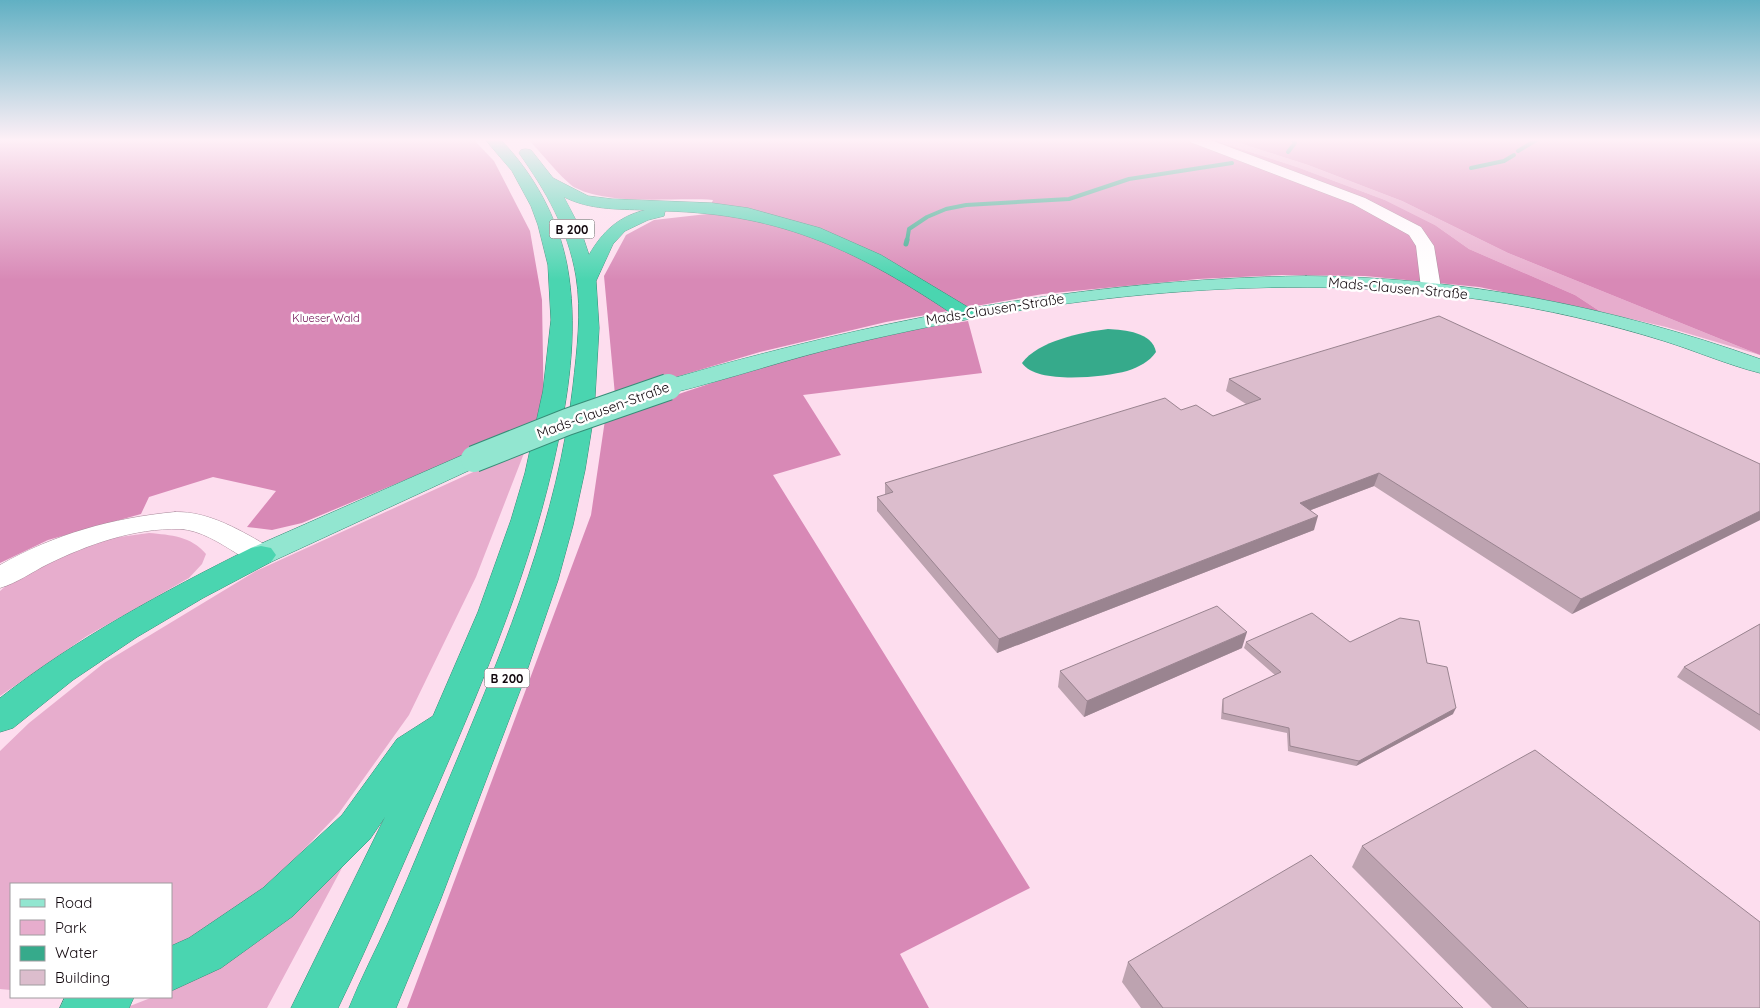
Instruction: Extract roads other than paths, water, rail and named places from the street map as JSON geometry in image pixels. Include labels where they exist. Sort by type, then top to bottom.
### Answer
[{"type":"highway","name":"B 200","points":[[314,1008],[340,958],[447,726],[503,589],[540,472],[555,394],[561,338],[560,285],[556,259],[548,232],[529,186]]},
{"type":"highway","name":"B 200","points":[[372,1008],[393,964],[491,721],[540,587],[573,472],[585,392],[588,333],[586,281],[572,229],[550,186]]},
{"type":"highway","points":[[556,186],[583,200],[598,203],[734,211],[775,220],[849,244],[922,284],[964,313]]},
{"type":"highway","points":[[586,281],[602,248],[614,230],[641,215],[691,207]]},
{"type":"highway","points":[[0,718],[94,648],[189,591],[260,555]]},
{"type":"highway","points":[[172,969],[205,953],[278,902],[356,826],[410,749],[447,726]]},
{"type":"highway","points":[[83,1008],[108,998]]},
{"type":"main road","name":"Mads-Clausen-Straße","points":[[260,555],[474,458],[567,422],[668,387],[750,361],[814,344],[964,313],[1073,296],[1215,284],[1277,281],[1343,282],[1431,288],[1534,303],[1592,314],[1652,330],[1760,366]]},
{"type":"street","points":[[1319,186],[1359,201],[1415,231],[1425,246],[1431,288]]},
{"type":"street","points":[[0,578],[28,561],[70,542],[110,530],[148,523],[184,521],[217,530],[260,555]]},
{"type":"water","points":[[1108,329],[1130,331],[1144,336],[1153,345],[1156,352],[1140,366],[1127,371],[1088,377],[1056,377],[1030,370],[1022,363],[1029,355],[1049,343],[1086,332]]},
{"type":"waterway","points":[[907,241],[909,229],[927,217],[946,209],[966,205],[1069,199],[1108,186]]},
{"type":"waterway","points":[[906,244],[907,240]]},
{"type":"park label","name":"Klueser Wald","points":[[326,318]]}]
